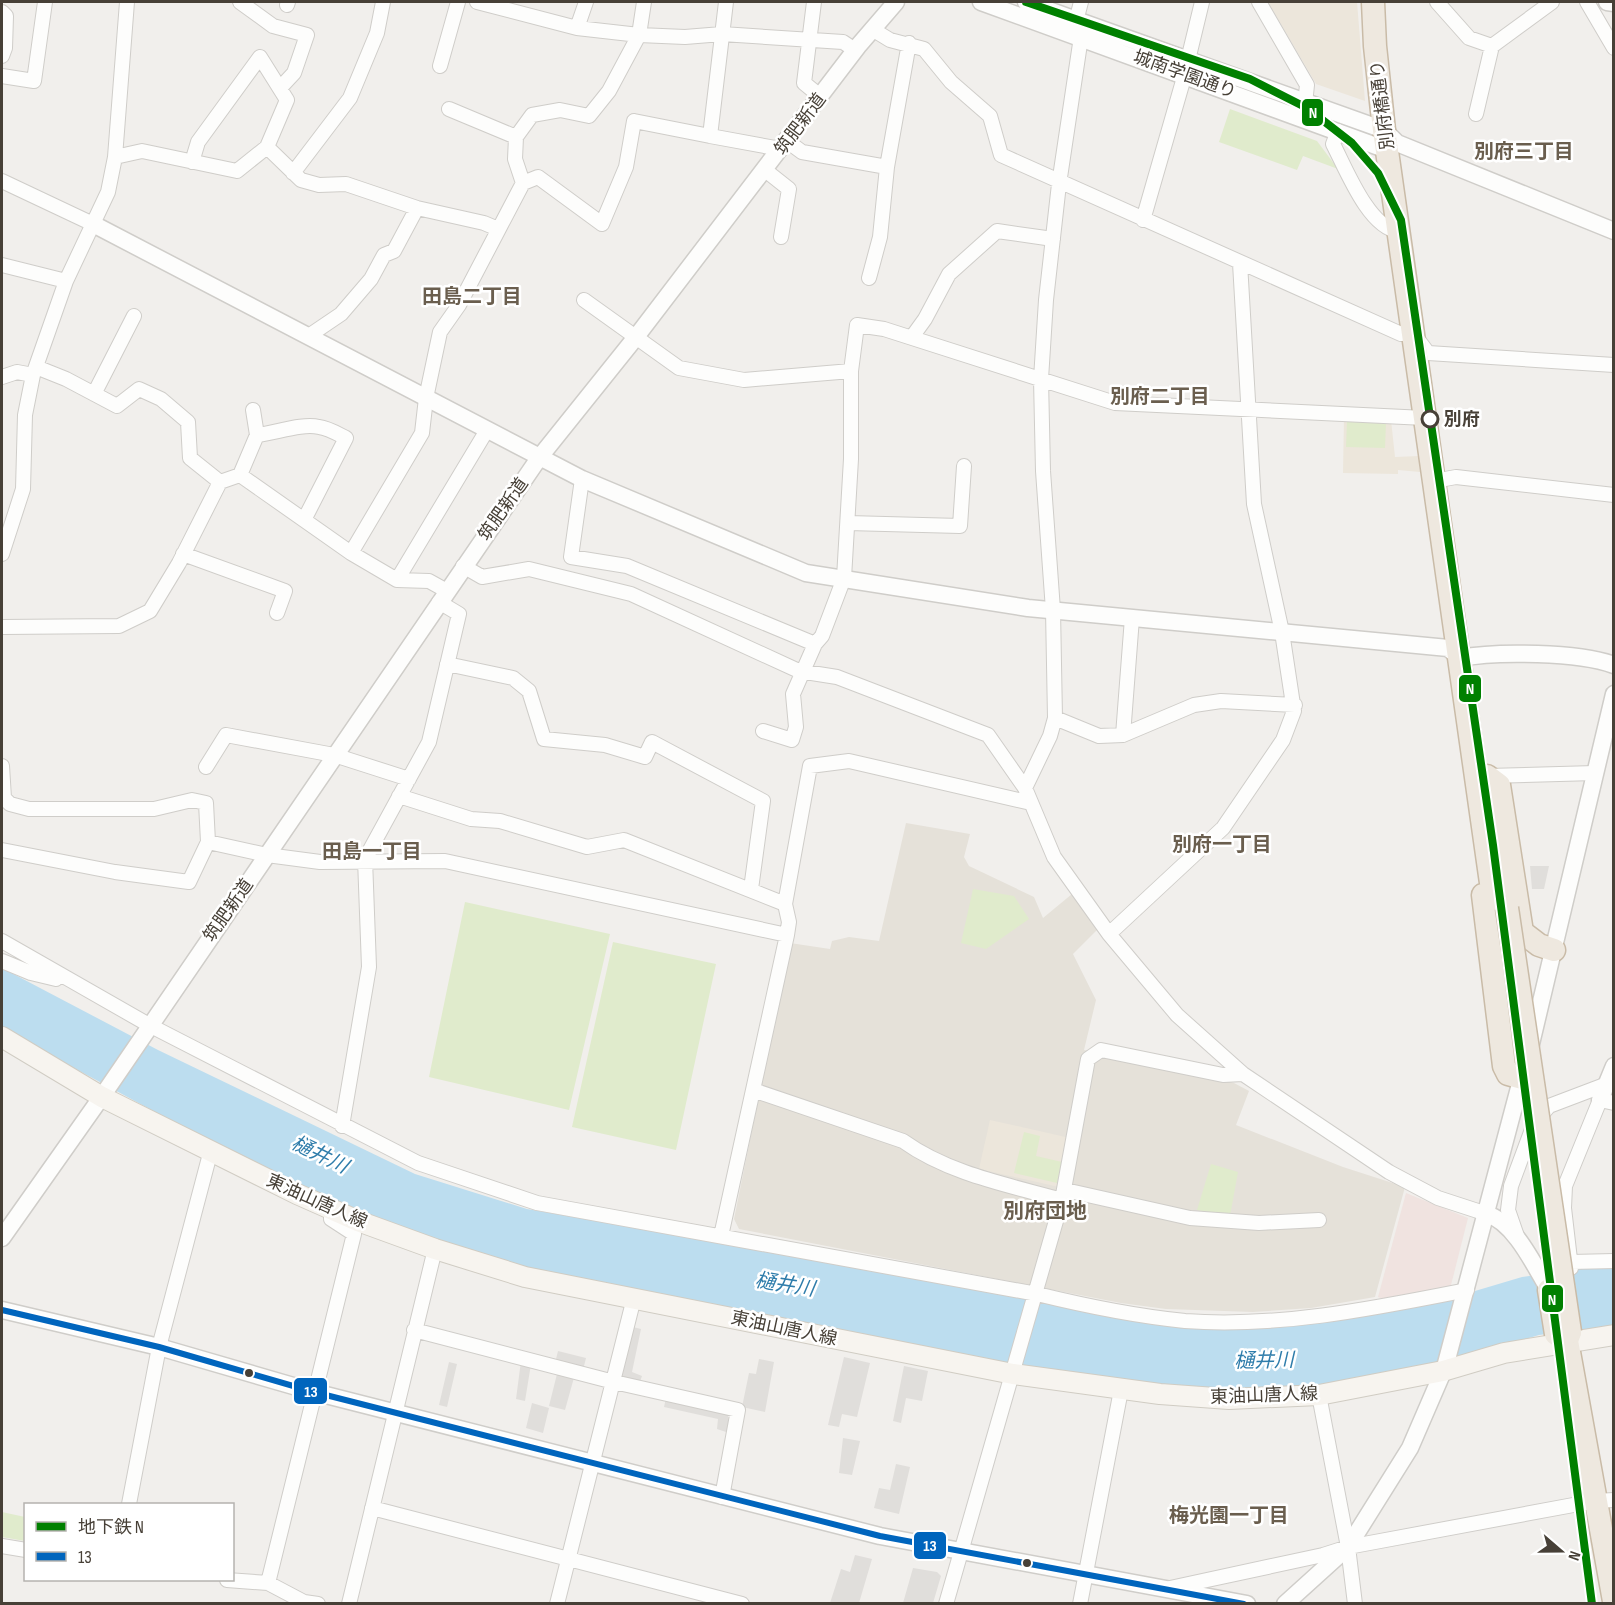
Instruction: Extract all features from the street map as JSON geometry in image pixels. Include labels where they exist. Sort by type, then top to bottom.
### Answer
[{"type":"highway","name":"別府橋通り","points":[[1373,2],[1375,46],[1389,141],[1428,353],[1445,479],[1483,834],[1501,910]]},
{"type":"highway","name":"別府橋通り","points":[[1382,2],[1389,141],[1398,231],[1425,418],[1487,776],[1501,910],[1557,1294],[1564,1336],[1604,1501],[1614,1601]]},
{"type":"highway","points":[[1487,776],[1499,785],[1522,932],[1539,945],[1554,950]]},
{"type":"highway","points":[[1483,834],[1478,862],[1504,1066],[1508,1074],[1522,1078]]},
{"type":"main road","name":"東油山唐人線","points":[[2,1037],[211,1150],[331,1209],[435,1249],[525,1277],[1014,1372],[1121,1390],[1229,1399],[1319,1395],[1444,1369],[1564,1336],[1614,1335]]},
{"type":"street","points":[[2,76],[34,81],[45,2]]},
{"type":"street","points":[[2,554],[23,489],[25,415],[35,371],[66,281],[108,192],[115,157],[127,2]]},
{"type":"street","points":[[240,2],[273,26],[307,35],[294,73],[280,88]]},
{"type":"street","points":[[293,172],[350,98],[376,33],[383,2]]},
{"type":"street","points":[[440,66],[458,2]]},
{"type":"street","points":[[477,2],[577,28],[685,37],[722,34],[843,42],[855,50]]},
{"type":"street","points":[[577,28],[586,2]]},
{"type":"street","points":[[523,183],[515,159],[516,137],[532,115],[560,110],[589,116],[609,91],[639,34],[644,2]]},
{"type":"street","points":[[710,136],[726,2]]},
{"type":"street","points":[[814,2],[804,82],[821,97]]},
{"type":"street","name":"筑肥新道","points":[[104,1094],[333,755],[539,458],[765,170],[855,50],[896,2]]},
{"type":"street","name":"城南学園通り","points":[[981,2],[1079,29],[1186,67],[1305,104],[1389,141]]},
{"type":"street","name":"城南学園通り","points":[[1026,2],[1079,29]]},
{"type":"street","points":[[1025,788],[1050,736],[1055,718],[1053,610],[1043,471],[1041,379],[1053,239],[1081,2]]},
{"type":"street","points":[[1143,219],[1202,2]]},
{"type":"street","points":[[1259,2],[1307,85],[1305,104]]},
{"type":"street","points":[[1437,2],[1469,38],[1492,46]]},
{"type":"street","points":[[1476,114],[1492,46],[1552,2]]},
{"type":"street","points":[[1587,2],[1614,48]]},
{"type":"street","points":[[1607,2],[1614,3]]},
{"type":"street","points":[[2,12],[6,16],[5,48],[2,56]]},
{"type":"street","points":[[872,29],[890,39],[924,49],[951,81],[990,116],[1001,156],[1059,184],[1401,334],[1413,333],[1428,353],[1614,365]]},
{"type":"street","points":[[869,278],[880,237],[887,167],[909,43]]},
{"type":"street","points":[[115,157],[142,151],[192,162],[237,171],[267,147],[287,100],[260,57],[198,142],[192,162]]},
{"type":"street","name":"城南学園通り","points":[[1186,67],[1338,131],[1389,141]]},
{"type":"street","points":[[449,109],[516,137]]},
{"type":"street","points":[[351,553],[422,432],[426,398],[440,333],[459,305],[523,183],[538,177],[602,224],[626,167],[634,121],[710,136],[784,145],[802,152],[887,167]]},
{"type":"street","points":[[1338,131],[1333,144],[1352,182],[1375,219],[1388,230],[1398,231]]},
{"type":"street","points":[[1389,141],[1614,231]]},
{"type":"street","points":[[267,147],[301,180],[319,185],[346,184],[417,208],[484,223],[498,229]]},
{"type":"street","points":[[765,170],[789,189],[781,237]]},
{"type":"street","points":[[2,181],[93,224],[310,335],[582,479],[806,573],[1053,610],[1448,648],[1465,657],[1570,655],[1597,659],[1614,665]]},
{"type":"street","points":[[310,335],[340,314],[371,279],[384,255],[394,251],[417,208]]},
{"type":"street","points":[[912,337],[915,329],[925,319],[949,274],[997,231],[1053,239]]},
{"type":"street","points":[[1109,934],[1223,828],[1283,740],[1295,705],[1282,632],[1254,504],[1240,263]]},
{"type":"street","points":[[2,266],[37,275],[49,275],[66,281]]},
{"type":"street","points":[[585,300],[679,368],[744,380],[850,371]]},
{"type":"street","points":[[94,394],[134,316]]},
{"type":"street","points":[[763,731],[792,740],[796,727],[793,694],[815,644],[822,636],[844,578],[851,459],[850,371],[856,325],[884,328],[1115,403],[1425,418]]},
{"type":"street","points":[[2,377],[17,372],[35,371],[94,394],[117,406],[139,389],[161,399],[188,422],[190,458],[220,482]]},
{"type":"street","points":[[2,627],[119,626],[150,611],[183,554],[220,482],[240,475],[257,435],[253,410]]},
{"type":"street","points":[[257,435],[279,433],[299,427],[319,427],[346,438],[304,520]]},
{"type":"street","points":[[397,580],[487,430]]},
{"type":"street","points":[[848,523],[960,526],[964,466]]},
{"type":"street","points":[[240,475],[351,553],[397,580],[429,581],[459,615],[429,742],[364,860],[369,968],[342,1126]]},
{"type":"street","points":[[1445,479],[1456,477],[1614,495]]},
{"type":"street","points":[[582,479],[571,557],[627,566],[815,644]]},
{"type":"street","points":[[183,554],[285,591],[277,613]]},
{"type":"street","points":[[463,566],[482,578],[529,569],[631,594],[804,671],[837,677],[988,735],[1025,788],[1054,857],[1109,934],[1177,1015],[1243,1074],[1389,1172],[1438,1198],[1498,1218],[1557,1294],[1571,1265],[1564,1208],[1565,1186],[1607,1102],[1607,1084],[1614,1066]]},
{"type":"street","points":[[1123,735],[1132,618]]},
{"type":"street","points":[[447,664],[513,678],[529,691],[544,739],[605,745],[645,757],[652,742],[763,801],[751,889]]},
{"type":"street","points":[[1285,1604],[1348,1547],[1410,1448],[1444,1369],[1467,1291],[1522,1078],[1614,694]]},
{"type":"street","points":[[1055,718],[1099,736],[1123,735],[1194,705],[1221,701],[1295,705]]},
{"type":"street","points":[[206,766],[226,735],[333,755],[409,779]]},
{"type":"street","points":[[721,1236],[787,935],[789,921],[785,904],[810,766],[849,761],[1031,803]]},
{"type":"street","points":[[2,766],[4,798],[10,804],[29,809],[154,809],[192,800],[206,802],[208,842],[189,882],[115,872],[2,850]]},
{"type":"street","points":[[1487,776],[1595,773]]},
{"type":"street","points":[[399,796],[471,819],[500,821],[587,848],[624,840],[785,904]]},
{"type":"street","points":[[208,842],[267,855],[320,862],[445,861],[787,935]]},
{"type":"street","points":[[2,941],[74,983],[145,1032],[418,1163],[537,1203],[1111,1311],[1186,1321],[1243,1322],[1333,1312],[1467,1291]]},
{"type":"street","points":[[2,961],[31,973],[74,983]]},
{"type":"street","points":[[946,1604],[1064,1195],[1088,1059],[1101,1050],[1223,1075],[1243,1074]]},
{"type":"street","points":[[1519,1244],[1508,1210],[1511,1186],[1534,1124],[1549,1106],[1607,1084]]},
{"type":"street","points":[[753,1090],[903,1141],[924,1156],[979,1177],[1190,1218],[1259,1223],[1319,1221]]},
{"type":"street","points":[[2,1238],[104,1094]]},
{"type":"street","points":[[129,1503],[159,1347],[211,1150]]},
{"type":"street","points":[[268,1583],[354,1234],[331,1219],[331,1209]]},
{"type":"street","points":[[349,1604],[435,1249]]},
{"type":"street","points":[[1571,1265],[1614,1260]]},
{"type":"street","points":[[557,1604],[634,1298]]},
{"type":"street","points":[[2,1310],[159,1347],[314,1392],[880,1536],[1247,1604]]},
{"type":"street","points":[[414,1330],[614,1382],[738,1410],[722,1497]]},
{"type":"street","points":[[1080,1604],[1121,1390]]},
{"type":"street","points":[[1319,1395],[1348,1547],[1354,1604]]},
{"type":"street","points":[[1170,1588],[1323,1555],[1348,1547],[1604,1501]]},
{"type":"street","points":[[372,1508],[742,1604]]},
{"type":"street","points":[[2,1546],[24,1550]]},
{"type":"street","points":[[234,1581],[268,1583],[296,1598],[318,1604]]},
{"type":"shaded area","points":[[1268,2],[1357,2],[1365,101],[1316,84]]},
{"type":"shaded area","points":[[1344,417],[1391,420],[1395,457],[1419,456],[1420,472],[1398,470],[1398,474],[1343,473]]},
{"type":"shaded area","name":"別府団地","points":[[906,823],[970,834],[964,857],[969,866],[1034,897],[1043,918],[1072,894],[1097,930],[1073,954],[1096,1000],[1084,1050],[1234,1083],[1249,1091],[1236,1125],[1343,1167],[1405,1187],[1375,1297],[1311,1308],[1253,1312],[1166,1309],[1121,1303],[739,1229],[734,1219],[790,943],[830,949],[832,941],[849,937],[879,941]]},
{"type":"shaded area","points":[[1530,866],[1549,866],[1544,889],[1532,889]]},
{"type":"shaded area","points":[[990,1120],[1070,1138],[1059,1187],[979,1169]]},
{"type":"shaded area","points":[[1406,1193],[1468,1218],[1450,1289],[1383,1299],[1378,1297]]},
{"type":"shaded area","points":[[633,1327],[641,1329],[632,1372],[642,1376],[639,1384],[620,1377]]},
{"type":"shaded area","points":[[558,1351],[586,1358],[583,1370],[555,1363]]},
{"type":"shaded area","points":[[844,1357],[870,1363],[857,1417],[842,1414],[839,1427],[828,1425]]},
{"type":"shaded area","points":[[759,1359],[774,1362],[765,1412],[742,1407],[749,1373],[756,1374]]},
{"type":"shaded area","points":[[521,1361],[531,1364],[525,1401],[516,1399]]},
{"type":"shaded area","points":[[449,1362],[457,1364],[447,1407],[439,1405]]},
{"type":"shaded area","points":[[904,1366],[928,1371],[922,1401],[906,1398],[901,1423],[893,1421]]},
{"type":"shaded area","points":[[558,1370],[575,1374],[565,1410],[549,1406]]},
{"type":"shaded area","points":[[666,1398],[728,1413],[729,1433],[717,1429],[718,1419],[664,1407]]},
{"type":"shaded area","points":[[532,1403],[549,1408],[543,1433],[526,1428]]},
{"type":"shaded area","points":[[843,1438],[860,1441],[852,1475],[839,1473]]},
{"type":"shaded area","points":[[896,1464],[910,1467],[899,1514],[874,1508],[879,1488],[890,1490]]},
{"type":"shaded area","points":[[855,1555],[872,1559],[859,1603],[830,1603],[841,1569],[850,1572]]},
{"type":"shaded area","points":[[913,1568],[937,1572],[941,1576],[933,1603],[903,1603]]},
{"type":"green space","points":[[1230,109],[1317,141],[1338,169],[1303,156],[1297,170],[1219,142]]},
{"type":"green space","points":[[1347,420],[1386,422],[1385,448],[1346,447]]},
{"type":"green space","points":[[973,889],[1014,896],[1029,919],[986,949],[961,943]]},
{"type":"green space","points":[[465,902],[610,934],[569,1110],[429,1077]]},
{"type":"green space","points":[[613,942],[716,964],[676,1150],[572,1127]]},
{"type":"green space","points":[[1024,1132],[1040,1136],[1036,1156],[1062,1162],[1057,1183],[1014,1173]]},
{"type":"green space","points":[[1211,1164],[1238,1172],[1230,1216],[1197,1210]]},
{"type":"green space","points":[[2,1512],[24,1517],[24,1541],[2,1537]]},
{"type":"water","name":"樋井川","points":[[2,968],[158,1050],[415,1174],[527,1209],[710,1240],[1148,1322],[1405,1307],[1475,1291],[1522,1277],[1586,1268],[1613,1268],[1613,1329],[1584,1329],[1539,1335],[1476,1354],[1314,1390],[1219,1392],[1037,1372],[486,1260],[349,1210],[253,1165],[2,1029]]},
{"type":"metro line","name":"N","points":[[1026,2],[1250,79],[1307,108],[1352,143],[1378,173],[1401,220],[1493,845],[1592,1604]]},
{"type":"transit line","name":"13","points":[[2,1310],[159,1347],[314,1392],[880,1536],[1244,1604]]},
{"type":"place","name":"別府","points":[[1430,419]]},
{"type":"district","name":"別府三丁目","points":[[1524,151]]},
{"type":"district","name":"田島二丁目","points":[[472,296]]},
{"type":"district","name":"別府二丁目","points":[[1160,396]]},
{"type":"district","name":"別府一丁目","points":[[1222,844]]},
{"type":"district","name":"田島一丁目","points":[[372,851]]},
{"type":"district","name":"別府団地","points":[[1045,1211]]},
{"type":"district","name":"梅光園一丁目","points":[[1229,1515]]}]
